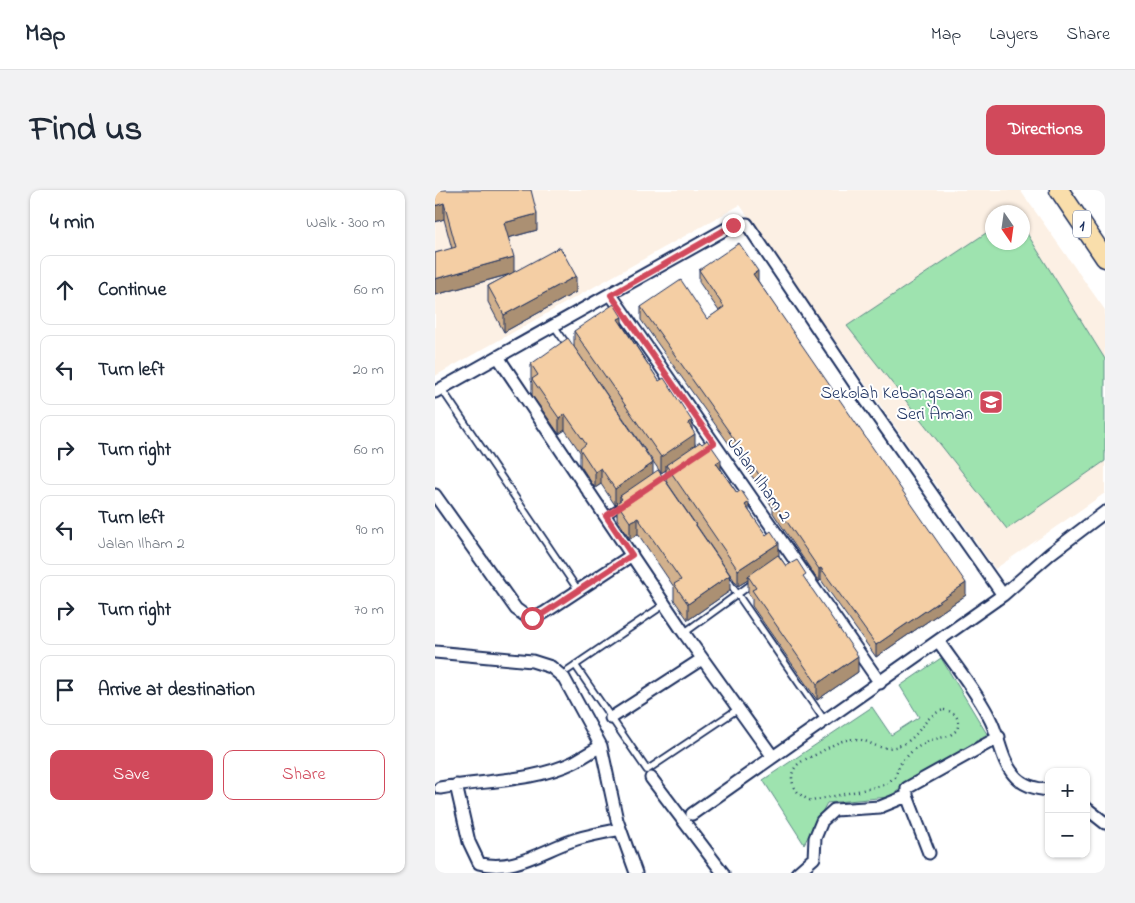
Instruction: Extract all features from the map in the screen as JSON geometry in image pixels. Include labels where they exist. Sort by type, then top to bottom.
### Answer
[{"type":"main road","name":"1","points":[[1059,190],[1105,258]]},
{"type":"street","points":[[438,390],[611,295],[733,225],[747,224],[863,396],[1003,595]]},
{"type":"street","name":"Jalan Ilham 2","points":[[611,295],[710,446],[787,558],[880,683]]},
{"type":"street","points":[[498,357],[684,633],[773,758]]},
{"type":"street","points":[[435,494],[522,614],[527,617],[537,617],[632,555]]},
{"type":"street","points":[[692,814],[939,642],[1003,595],[1051,553],[1105,512]]},
{"type":"street","points":[[939,642],[989,716],[999,737],[1007,763],[1015,776],[1028,785],[1045,789]]},
{"type":"street","points":[[435,652],[532,661],[551,667],[565,678],[601,746],[620,829],[636,873]]},
{"type":"street","points":[[611,718],[703,659]]},
{"type":"street","points":[[929,853],[907,796],[907,788],[914,782],[999,737]]},
{"type":"street","points":[[440,788],[516,778],[553,770],[574,762],[601,746]]},
{"type":"street","points":[[651,778],[723,873]]},
{"type":"street","points":[[456,785],[472,853],[479,863],[487,866],[521,861],[572,841],[620,829]]},
{"type":"street","points":[[797,873],[814,858],[815,838],[822,821],[834,810],[880,806],[907,796]]},
{"type":"street","points":[[1090,811],[1105,823]]},
{"type":"lane","points":[[554,326],[571,350]]},
{"type":"lane","points":[[438,390],[578,590]]},
{"type":"lane","points":[[606,516],[629,500]]},
{"type":"lane","points":[[721,570],[825,721]]},
{"type":"lane","points":[[684,633],[760,578]]},
{"type":"lane","points":[[568,670],[665,604]]},
{"type":"lane","points":[[575,665],[647,770],[738,709]]},
{"type":"path","points":[[949,710],[958,721],[954,734],[930,740],[913,750],[900,764],[895,776],[885,785],[812,801],[801,795],[793,779],[794,769],[801,760],[836,742],[859,739],[875,747],[893,747],[916,736],[930,716],[939,711],[949,710]]},
{"type":"shaded area","name":"Sekolah Kebangsaan Seri Aman","points":[[435,190],[1020,190],[1105,310],[1105,493],[995,569],[740,205],[435,376]]},
{"type":"green space","points":[[985,234],[985,250],[1030,250],[1030,238],[1105,359],[1105,461],[1007,529],[847,326]]},
{"type":"green space","points":[[941,658],[987,734],[888,797],[827,803],[804,844],[763,780],[872,707],[891,735],[919,717],[900,686]]},
{"type":"building","points":[[435,190],[531,190],[537,214],[504,223],[514,257],[435,279],[435,253],[456,247],[444,203],[435,206]]},
{"type":"building","points":[[739,243],[758,271],[753,274],[966,583],[876,645],[821,568],[819,569],[773,501],[775,500],[756,470],[641,307],[681,280],[707,319],[724,307],[699,270]]},
{"type":"building","points":[[560,247],[576,276],[504,315],[488,286]]},
{"type":"building","points":[[614,304],[622,317],[618,319],[659,381],[664,378],[692,421],[688,423],[695,434],[661,457],[574,331]]},
{"type":"building","points":[[568,338],[653,463],[615,489],[601,468],[595,472],[580,449],[586,444],[565,414],[559,418],[532,379],[538,375],[531,364]]},
{"type":"building","points":[[707,440],[721,460],[716,463],[737,493],[741,490],[749,502],[745,505],[766,535],[771,531],[779,543],[738,570],[666,465],[700,442],[702,444]]},
{"type":"building","points":[[658,470],[730,575],[688,604],[674,584],[681,580],[638,518],[630,522],[617,503],[622,499],[620,496]]},
{"type":"building","points":[[778,555],[786,566],[797,560],[806,574],[803,576],[858,656],[817,684],[752,590],[756,588],[748,576]]},
{"type":"place","name":"Sekolah Kebangsaan Seri Aman","points":[[991,402]]},
{"type":"route","points":[[532,618],[544,613],[632,555],[606,516],[714,443],[611,295],[733,225]]}]
